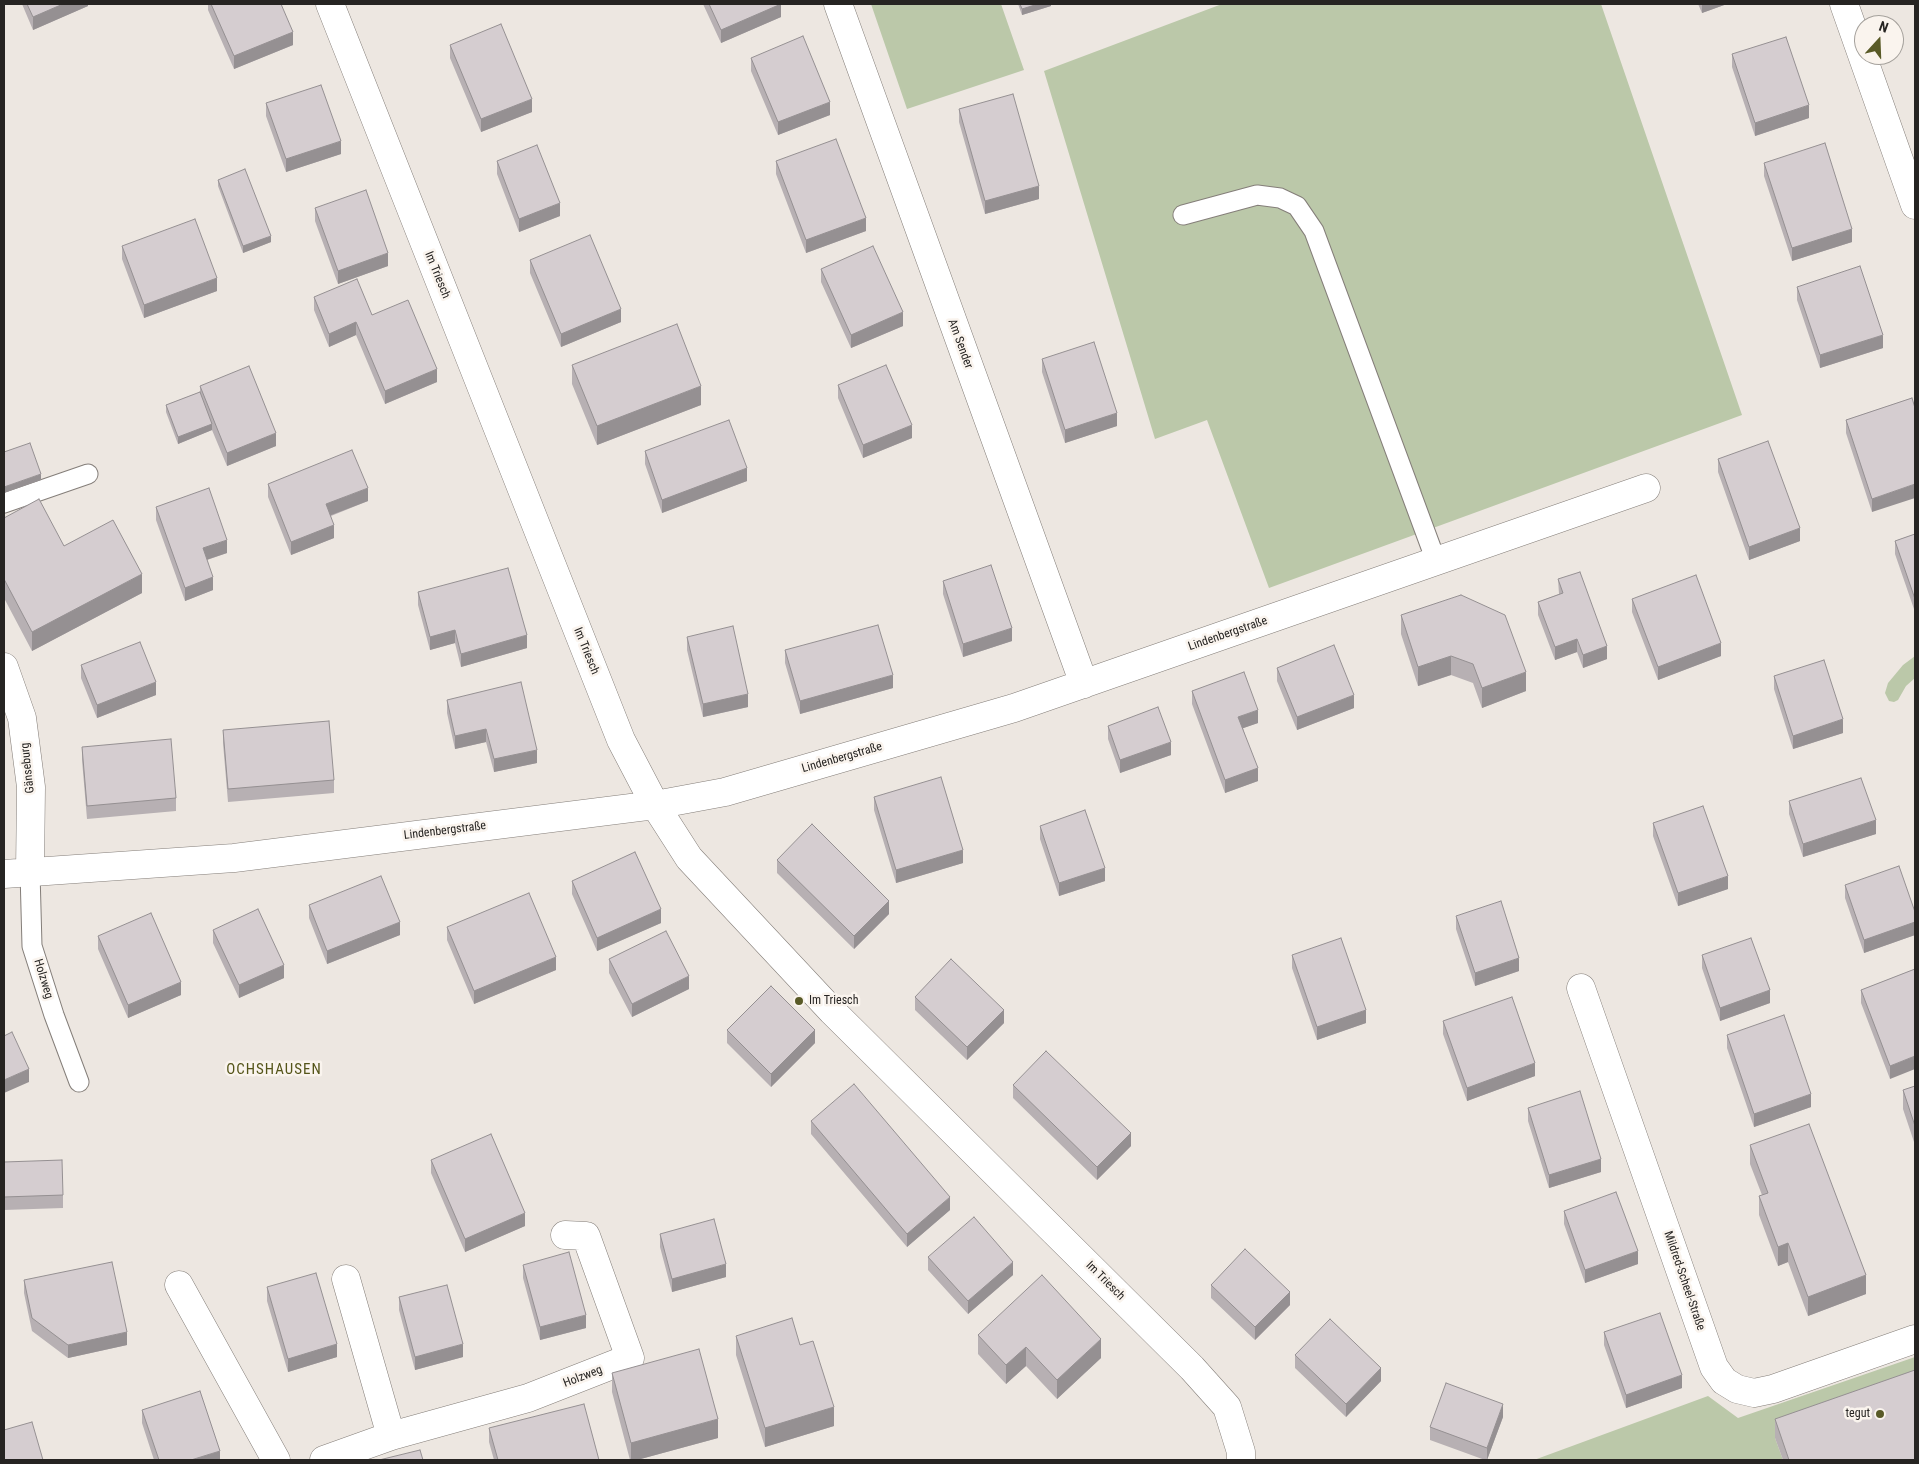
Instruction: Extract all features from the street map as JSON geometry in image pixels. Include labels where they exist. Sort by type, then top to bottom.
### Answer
[{"type":"street","name":"Im Triesch","points":[[330,4],[621,740],[655,805],[689,858],[832,1011],[1192,1368],[1227,1407],[1241,1452],[1241,1460]]},
{"type":"street","name":"Am Sender","points":[[838,4],[1084,684]]},
{"type":"street","points":[[1844,4],[1915,205]]},
{"type":"street","name":"Lindenbergstraße","points":[[17,873],[234,858],[655,805],[725,792],[1014,708],[1646,488]]},
{"type":"street","name":"Gänseburg","points":[[4,667],[22,718],[30,777],[17,873]]},
{"type":"street","name":"Mildred-Scheel-Straße","points":[[1581,988],[1714,1367],[1724,1381],[1737,1389],[1754,1393],[1773,1389],[1915,1339]]},
{"type":"street","name":"Holzweg","points":[[324,1460],[390,1436],[528,1398],[630,1358],[586,1236],[565,1235]]},
{"type":"street","points":[[346,1279],[390,1436]]},
{"type":"street","points":[[179,1285],[276,1460]]},
{"type":"lane","points":[[1183,215],[1257,195],[1280,198],[1297,206],[1314,231],[1436,561]]},
{"type":"lane","points":[[4,502],[88,474]]},
{"type":"lane","name":"Holzweg","points":[[17,873],[32,946],[54,1016],[78,1082]]},
{"type":"green space","points":[[871,4],[1001,4],[1024,70],[907,109]]},
{"type":"green space","points":[[1222,4],[1601,4],[1742,415],[1269,588],[1207,420],[1155,439],[1044,71]]},
{"type":"green space","points":[[1915,656],[1915,678],[1906,686],[1898,700],[1894,702],[1889,701],[1885,693],[1888,683],[1903,665]]},
{"type":"green space","points":[[1915,1357],[1915,1389],[1775,1438],[1783,1460],[1534,1460],[1708,1396],[1738,1418]]},
{"type":"building","points":[[27,4],[63,4],[33,17]]},
{"type":"building","points":[[211,4],[281,4],[293,32],[234,56]]},
{"type":"building","points":[[709,4],[781,4],[721,30]]},
{"type":"building","points":[[1020,4],[1038,4],[1022,9]]},
{"type":"building","points":[[501,24],[532,99],[481,119],[450,45]]},
{"type":"building","points":[[803,36],[830,102],[778,122],[751,58]]},
{"type":"building","points":[[1786,37],[1809,105],[1755,123],[1732,54]]},
{"type":"building","points":[[321,85],[341,141],[286,159],[266,103]]},
{"type":"building","points":[[1013,94],[1039,186],[985,201],[959,109]]},
{"type":"building","points":[[836,139],[866,218],[806,240],[776,161]]},
{"type":"building","points":[[1825,143],[1852,229],[1792,248],[1764,163]]},
{"type":"building","points":[[537,145],[560,203],[519,219],[497,161]]},
{"type":"building","points":[[245,169],[271,236],[243,246],[218,180]]},
{"type":"building","points":[[366,190],[388,253],[338,271],[315,208]]},
{"type":"building","points":[[195,219],[217,278],[144,305],[122,246]]},
{"type":"building","points":[[590,235],[621,309],[561,334],[530,260]]},
{"type":"building","points":[[873,246],[903,312],[851,335],[821,269]]},
{"type":"building","points":[[1860,266],[1883,335],[1820,355],[1797,287]]},
{"type":"building","points":[[357,279],[372,315],[408,300],[437,369],[385,391],[356,322],[329,334],[314,297]]},
{"type":"building","points":[[677,324],[701,386],[597,426],[572,365]]},
{"type":"building","points":[[1094,342],[1117,413],[1065,430],[1042,359]]},
{"type":"building","points":[[886,365],[912,425],[863,445],[838,385]]},
{"type":"building","points":[[249,366],[276,433],[227,453],[200,386]]},
{"type":"building","points":[[200,392],[212,424],[178,437],[166,405]]},
{"type":"building","points":[[1912,398],[1915,408],[1915,484],[1872,499],[1846,420]]},
{"type":"building","points":[[729,420],[747,468],[662,500],[645,451]]},
{"type":"building","points":[[1768,441],[1800,528],[1749,547],[1718,459]]},
{"type":"building","points":[[30,443],[41,474],[4,487],[4,452]]},
{"type":"building","points":[[352,450],[368,488],[326,504],[334,525],[291,542],[268,484]]},
{"type":"building","points":[[209,488],[227,540],[203,548],[213,577],[185,588],[156,507]]},
{"type":"building","points":[[39,499],[64,546],[113,520],[142,574],[32,632],[4,579],[4,518]]},
{"type":"building","points":[[1915,534],[1915,599],[1895,541]]},
{"type":"building","points":[[991,565],[1012,628],[963,644],[943,581]]},
{"type":"building","points":[[508,568],[527,635],[461,654],[455,630],[430,637],[418,592]]},
{"type":"building","points":[[1580,572],[1607,646],[1583,655],[1577,639],[1555,647],[1538,602],[1563,593],[1558,579]]},
{"type":"building","points":[[1696,575],[1721,643],[1658,667],[1632,599]]},
{"type":"building","points":[[1461,595],[1505,615],[1526,672],[1482,688],[1473,664],[1451,656],[1418,667],[1401,615]]},
{"type":"building","points":[[878,625],[893,675],[800,701],[785,650]]},
{"type":"building","points":[[733,626],[748,694],[703,704],[687,637]]},
{"type":"building","points":[[140,642],[156,682],[97,705],[81,665]]},
{"type":"building","points":[[1334,645],[1354,695],[1297,717],[1277,668]]},
{"type":"building","points":[[1824,660],[1843,719],[1793,736],[1774,676]]},
{"type":"building","points":[[1244,672],[1258,710],[1238,717],[1258,768],[1225,780],[1192,691]]},
{"type":"building","points":[[521,682],[537,750],[494,759],[486,729],[455,736],[447,700]]},
{"type":"building","points":[[1158,707],[1171,742],[1120,760],[1108,726]]},
{"type":"building","points":[[329,721],[334,780],[228,789],[223,730]]},
{"type":"building","points":[[171,739],[176,798],[87,806],[82,747]]},
{"type":"building","points":[[941,777],[963,850],[896,870],[874,797]]},
{"type":"building","points":[[1861,778],[1876,820],[1803,844],[1789,801]]},
{"type":"building","points":[[1703,806],[1728,876],[1678,893],[1653,823]]},
{"type":"building","points":[[1085,810],[1105,868],[1059,883],[1040,826]]},
{"type":"building","points":[[812,824],[889,901],[854,936],[777,860]]},
{"type":"building","points":[[635,852],[661,909],[597,938],[572,881]]},
{"type":"building","points":[[1899,866],[1915,912],[1915,922],[1864,940],[1845,885]]},
{"type":"building","points":[[381,876],[400,922],[327,951],[309,905]]},
{"type":"building","points":[[529,893],[556,957],[474,991],[447,927]]},
{"type":"building","points":[[1501,901],[1519,958],[1475,973],[1456,916]]},
{"type":"building","points":[[258,909],[284,965],[239,985],[213,930]]},
{"type":"building","points":[[151,913],[181,982],[128,1005],[98,936]]},
{"type":"building","points":[[666,931],[689,976],[632,1004],[609,959]]},
{"type":"building","points":[[1341,938],[1366,1010],[1317,1027],[1292,955]]},
{"type":"building","points":[[1751,938],[1770,990],[1720,1008],[1702,955]]},
{"type":"building","points":[[951,959],[1004,1010],[967,1047],[915,997]]},
{"type":"building","points":[[1915,969],[1915,1056],[1890,1066],[1861,990]]},
{"type":"building","points":[[771,986],[815,1030],[771,1074],[727,1030]]},
{"type":"building","points":[[1512,997],[1535,1063],[1467,1088],[1443,1021]]},
{"type":"building","points":[[1784,1015],[1811,1094],[1754,1114],[1727,1035]]},
{"type":"building","points":[[12,1032],[29,1069],[4,1080],[4,1036]]},
{"type":"building","points":[[1046,1051],[1131,1133],[1097,1167],[1013,1085]]},
{"type":"building","points":[[854,1084],[950,1197],[907,1234],[811,1121]]},
{"type":"building","points":[[1915,1086],[1915,1126],[1903,1090]]},
{"type":"building","points":[[1580,1091],[1601,1159],[1549,1175],[1528,1108]]},
{"type":"building","points":[[1809,1124],[1866,1275],[1808,1297],[1788,1243],[1778,1247],[1759,1196],[1768,1193],[1750,1145]]},
{"type":"building","points":[[491,1134],[525,1213],[465,1239],[431,1160]]},
{"type":"building","points":[[62,1160],[63,1195],[4,1197],[4,1162]]},
{"type":"building","points":[[1616,1192],[1638,1251],[1585,1270],[1564,1211]]},
{"type":"building","points":[[974,1217],[1013,1262],[968,1301],[928,1257]]},
{"type":"building","points":[[714,1219],[726,1264],[672,1279],[660,1234]]},
{"type":"building","points":[[1245,1249],[1290,1292],[1255,1327],[1211,1285]]},
{"type":"building","points":[[569,1252],[586,1315],[540,1327],[523,1265]]},
{"type":"building","points":[[112,1262],[127,1332],[68,1345],[32,1318],[24,1280]]},
{"type":"building","points":[[316,1273],[337,1344],[288,1359],[267,1287]]},
{"type":"building","points":[[1042,1275],[1101,1339],[1057,1380],[1026,1347],[1006,1365],[978,1335]]},
{"type":"building","points":[[447,1285],[463,1344],[415,1357],[399,1297]]},
{"type":"building","points":[[1660,1313],[1682,1375],[1626,1395],[1604,1332]]},
{"type":"building","points":[[792,1318],[800,1345],[813,1341],[834,1407],[765,1428],[736,1336]]},
{"type":"building","points":[[1330,1319],[1381,1368],[1346,1404],[1295,1355]]},
{"type":"building","points":[[699,1349],[718,1419],[631,1443],[612,1373]]},
{"type":"building","name":"tegut","points":[[1915,1370],[1915,1460],[1789,1460],[1775,1419]]},
{"type":"building","points":[[1446,1383],[1503,1404],[1487,1448],[1430,1427]]},
{"type":"building","points":[[200,1391],[220,1451],[191,1460],[159,1460],[142,1410]]},
{"type":"building","points":[[584,1404],[599,1460],[498,1460],[489,1428]]},
{"type":"building","points":[[32,1422],[43,1460],[4,1460],[4,1430]]},
{"type":"building","points":[[420,1450],[423,1460],[379,1460]]},
{"type":"place","name":"Im Triesch","points":[[799,1001]]},
{"type":"place","name":"tegut","points":[[1880,1414]]},
{"type":"district","name":"OCHSHAUSEN","points":[[274,1070]]}]
